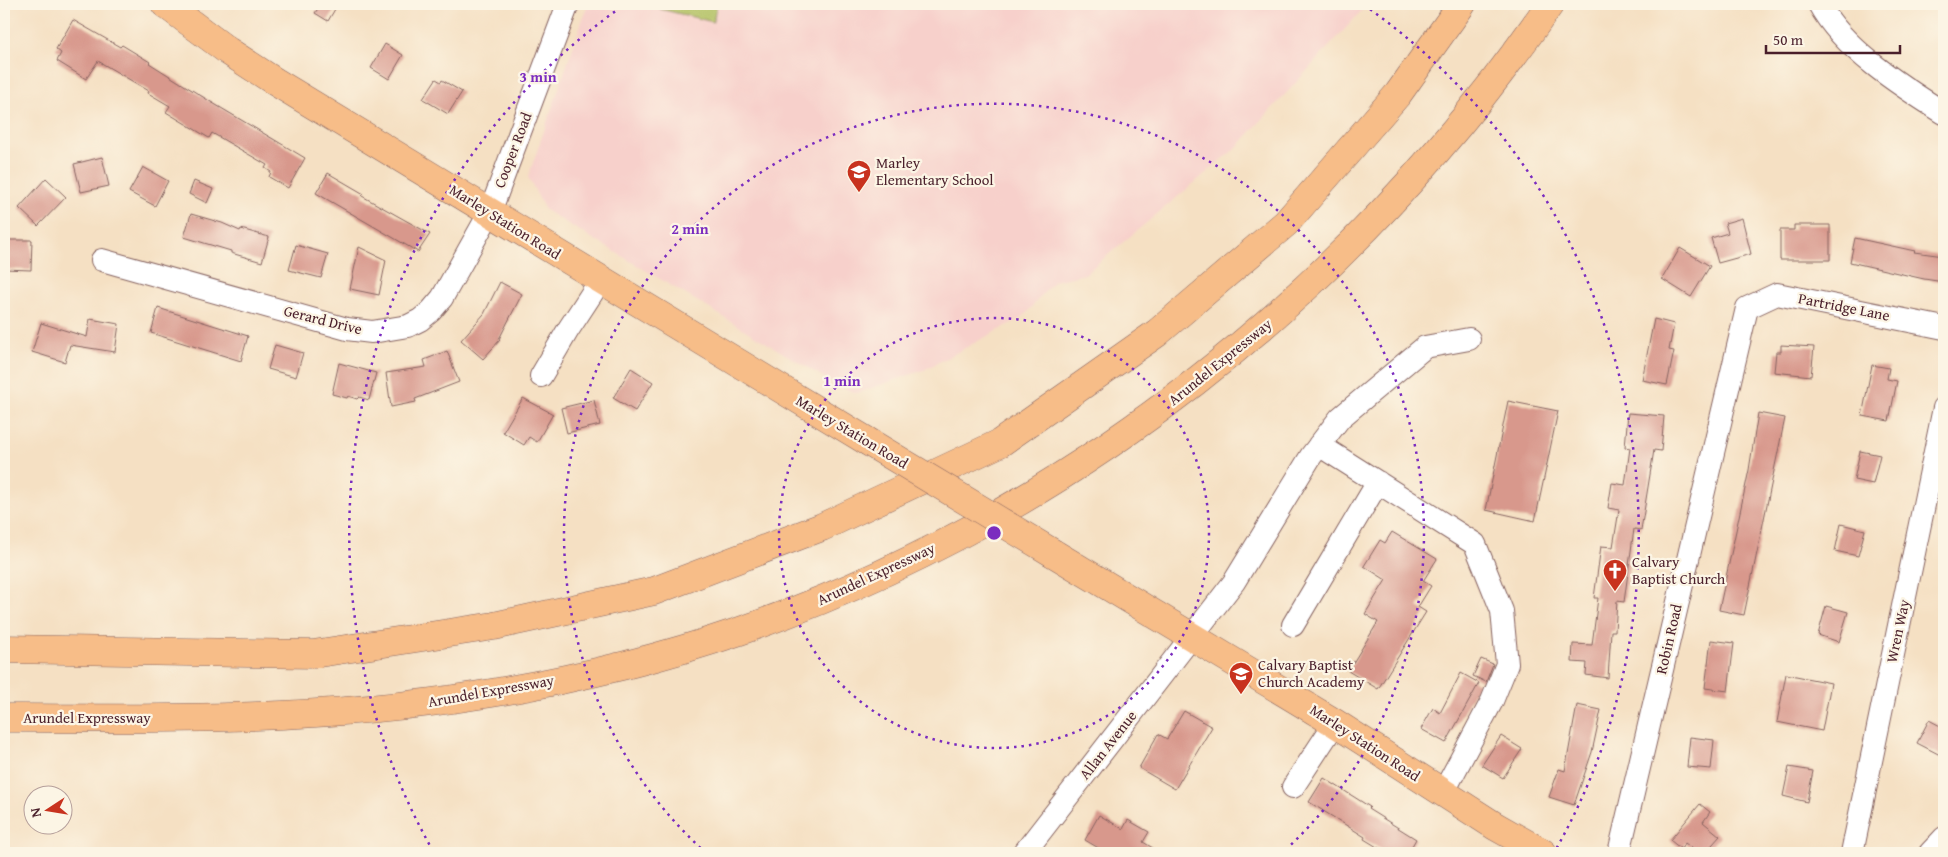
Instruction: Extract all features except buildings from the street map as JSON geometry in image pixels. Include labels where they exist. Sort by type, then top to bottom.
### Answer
[{"type":"main road","name":"Marley Station Road","points":[[165,4],[228,51],[274,81],[600,281],[1193,636],[1335,723],[1495,826],[1543,853]]},
{"type":"main road","points":[[4,649],[313,654],[494,626],[654,591],[822,527],[1000,443],[1157,334],[1286,223],[1398,94],[1462,4]]},
{"type":"main road","name":"Arundel Expressway","points":[[4,718],[257,716],[399,706],[478,695],[615,667],[690,647],[796,611],[907,562],[1035,492],[1135,428],[1184,392],[1271,321],[1386,210],[1429,162],[1499,75],[1550,4]]},
{"type":"street","name":"Cooper Road","points":[[490,212],[568,4]]},
{"type":"street","points":[[1819,4],[1834,28],[1849,43],[1880,69],[1944,113]]},
{"type":"street","name":"Gerard Drive","points":[[102,260],[347,328],[372,332],[390,330],[408,326],[420,320],[431,311],[454,278],[490,212]]},
{"type":"street","points":[[541,376],[600,281]]},
{"type":"street","name":"Partridge Lane","points":[[1747,308],[1777,294],[1944,328]]},
{"type":"street","name":"Robin Road","points":[[1619,853],[1747,308]]},
{"type":"street","name":"Allan Avenue","points":[[1024,853],[1234,582],[1319,445],[1340,418],[1425,347],[1469,339]]},
{"type":"street","name":"Wren Way","points":[[1852,853],[1944,408]]},
{"type":"street","points":[[1319,445],[1475,544],[1502,611],[1507,664],[1492,700],[1443,793]]},
{"type":"street","points":[[1292,625],[1378,482]]},
{"type":"street","points":[[1294,787],[1335,723]]},
{"type":"street","points":[[1930,853],[1944,838]]},
{"type":"shaded area","name":"Marley Elementary School","points":[[588,4],[1368,4],[1236,148],[1085,274],[1054,281],[1023,317],[924,370],[857,393],[840,387],[545,210],[528,177]]},
{"type":"green space","points":[[661,4],[717,4],[713,22],[660,9]]},
{"type":"place","name":"Marley Elementary School","points":[[859,193]]},
{"type":"place","name":"Calvary Baptist Church","points":[[1615,592]]},
{"type":"place","name":"Calvary Baptist Church Academy","points":[[1241,695]]}]
